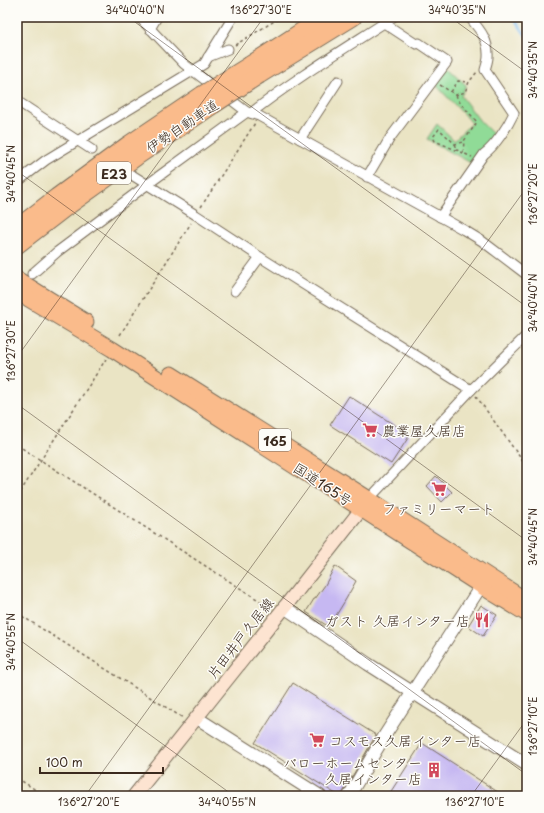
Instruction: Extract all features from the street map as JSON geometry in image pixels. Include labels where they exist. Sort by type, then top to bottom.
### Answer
[{"type":"highway","name":"伊勢自動車道","points":[[254,70],[324,17]]},
{"type":"highway","name":"伊勢自動車道","points":[[17,228],[128,145],[207,100],[254,70],[353,17]]},
{"type":"highway","name":"伊勢自動車道","points":[[17,245],[65,208],[136,157],[207,100]]},
{"type":"highway","points":[[17,217],[84,169],[207,100]]},
{"type":"highway","name":"国道165号","points":[[17,279],[365,504],[481,586],[527,614]]},
{"type":"highway","name":"国道165号","points":[[17,292],[527,601]]},
{"type":"main road","name":"片田井戸久居線","points":[[134,796],[365,504]]},
{"type":"street","points":[[139,17],[184,64],[253,114],[482,241],[527,275]]},
{"type":"street","points":[[150,29],[158,17]]},
{"type":"street","points":[[17,182],[46,160],[204,64],[233,17]]},
{"type":"street","points":[[32,274],[57,252],[148,184],[253,114],[265,102],[320,64],[393,17]]},
{"type":"street","points":[[440,217],[484,154],[490,150],[509,123],[514,113],[485,70],[488,57],[487,45],[482,33],[471,17]]},
{"type":"street","points":[[367,177],[390,138],[447,62],[419,43],[416,44],[384,23]]},
{"type":"street","points":[[208,58],[228,49]]},
{"type":"street","points":[[300,139],[338,81]]},
{"type":"street","points":[[17,102],[92,150]]},
{"type":"street","points":[[132,175],[196,214],[260,257],[471,390]]},
{"type":"street","points":[[234,291],[260,257]]},
{"type":"street","points":[[365,504],[471,390],[527,335]]},
{"type":"street","points":[[349,796],[384,738],[481,586]]},
{"type":"street","points":[[282,610],[527,765]]},
{"type":"street","points":[[194,721],[320,796]]},
{"type":"path","points":[[228,49],[281,17]]},
{"type":"path","points":[[456,95],[465,92],[469,82],[478,70]]},
{"type":"path","points":[[451,92],[458,80],[469,82]]},
{"type":"path","points":[[433,82],[456,95],[458,100],[477,122],[464,141],[463,153]]},
{"type":"path","points":[[120,335],[196,214],[253,114]]},
{"type":"path","points":[[458,151],[455,144],[439,129],[433,137],[435,141],[479,161]]},
{"type":"path","points":[[455,144],[464,141]]},
{"type":"path","points":[[17,497],[112,349]]},
{"type":"path","points":[[471,390],[527,467]]},
{"type":"path","points":[[17,445],[282,610]]},
{"type":"path","points":[[17,613],[194,721]]},
{"type":"path","points":[[17,778],[45,796]]},
{"type":"green space","points":[[448,68],[466,85],[461,96],[480,121],[495,136],[487,147],[482,148],[471,163],[427,139],[437,124],[454,140],[472,123],[435,84]]},
{"type":"building","name":"農業屋久居店","points":[[349,396],[410,435],[391,464],[330,425]]},
{"type":"building","name":"ファミリーマート","points":[[436,476],[452,492],[442,502],[427,486]]},
{"type":"building","points":[[335,566],[356,581],[329,627],[306,612],[325,585]]},
{"type":"building","name":"ガスト 久居インター店","points":[[481,605],[497,615],[483,636],[468,626]]},
{"type":"building","name":"コスモス久居インター店","points":[[293,683],[376,735],[341,796],[255,743]]},
{"type":"building","name":"バローホームセンター 久居インター店","points":[[422,743],[504,796],[388,796]]},
{"type":"waterway","points":[[513,17],[527,37]]},
{"type":"place","name":"農業屋久居店","points":[[370,430]]},
{"type":"place","name":"ファミリーマート","points":[[439,489]]},
{"type":"place","name":"ガスト 久居インター店","points":[[482,620]]},
{"type":"place","name":"コスモス久居インター店","points":[[317,740]]},
{"type":"place","name":"バローホームセンター 久居インター店","points":[[434,770]]}]
